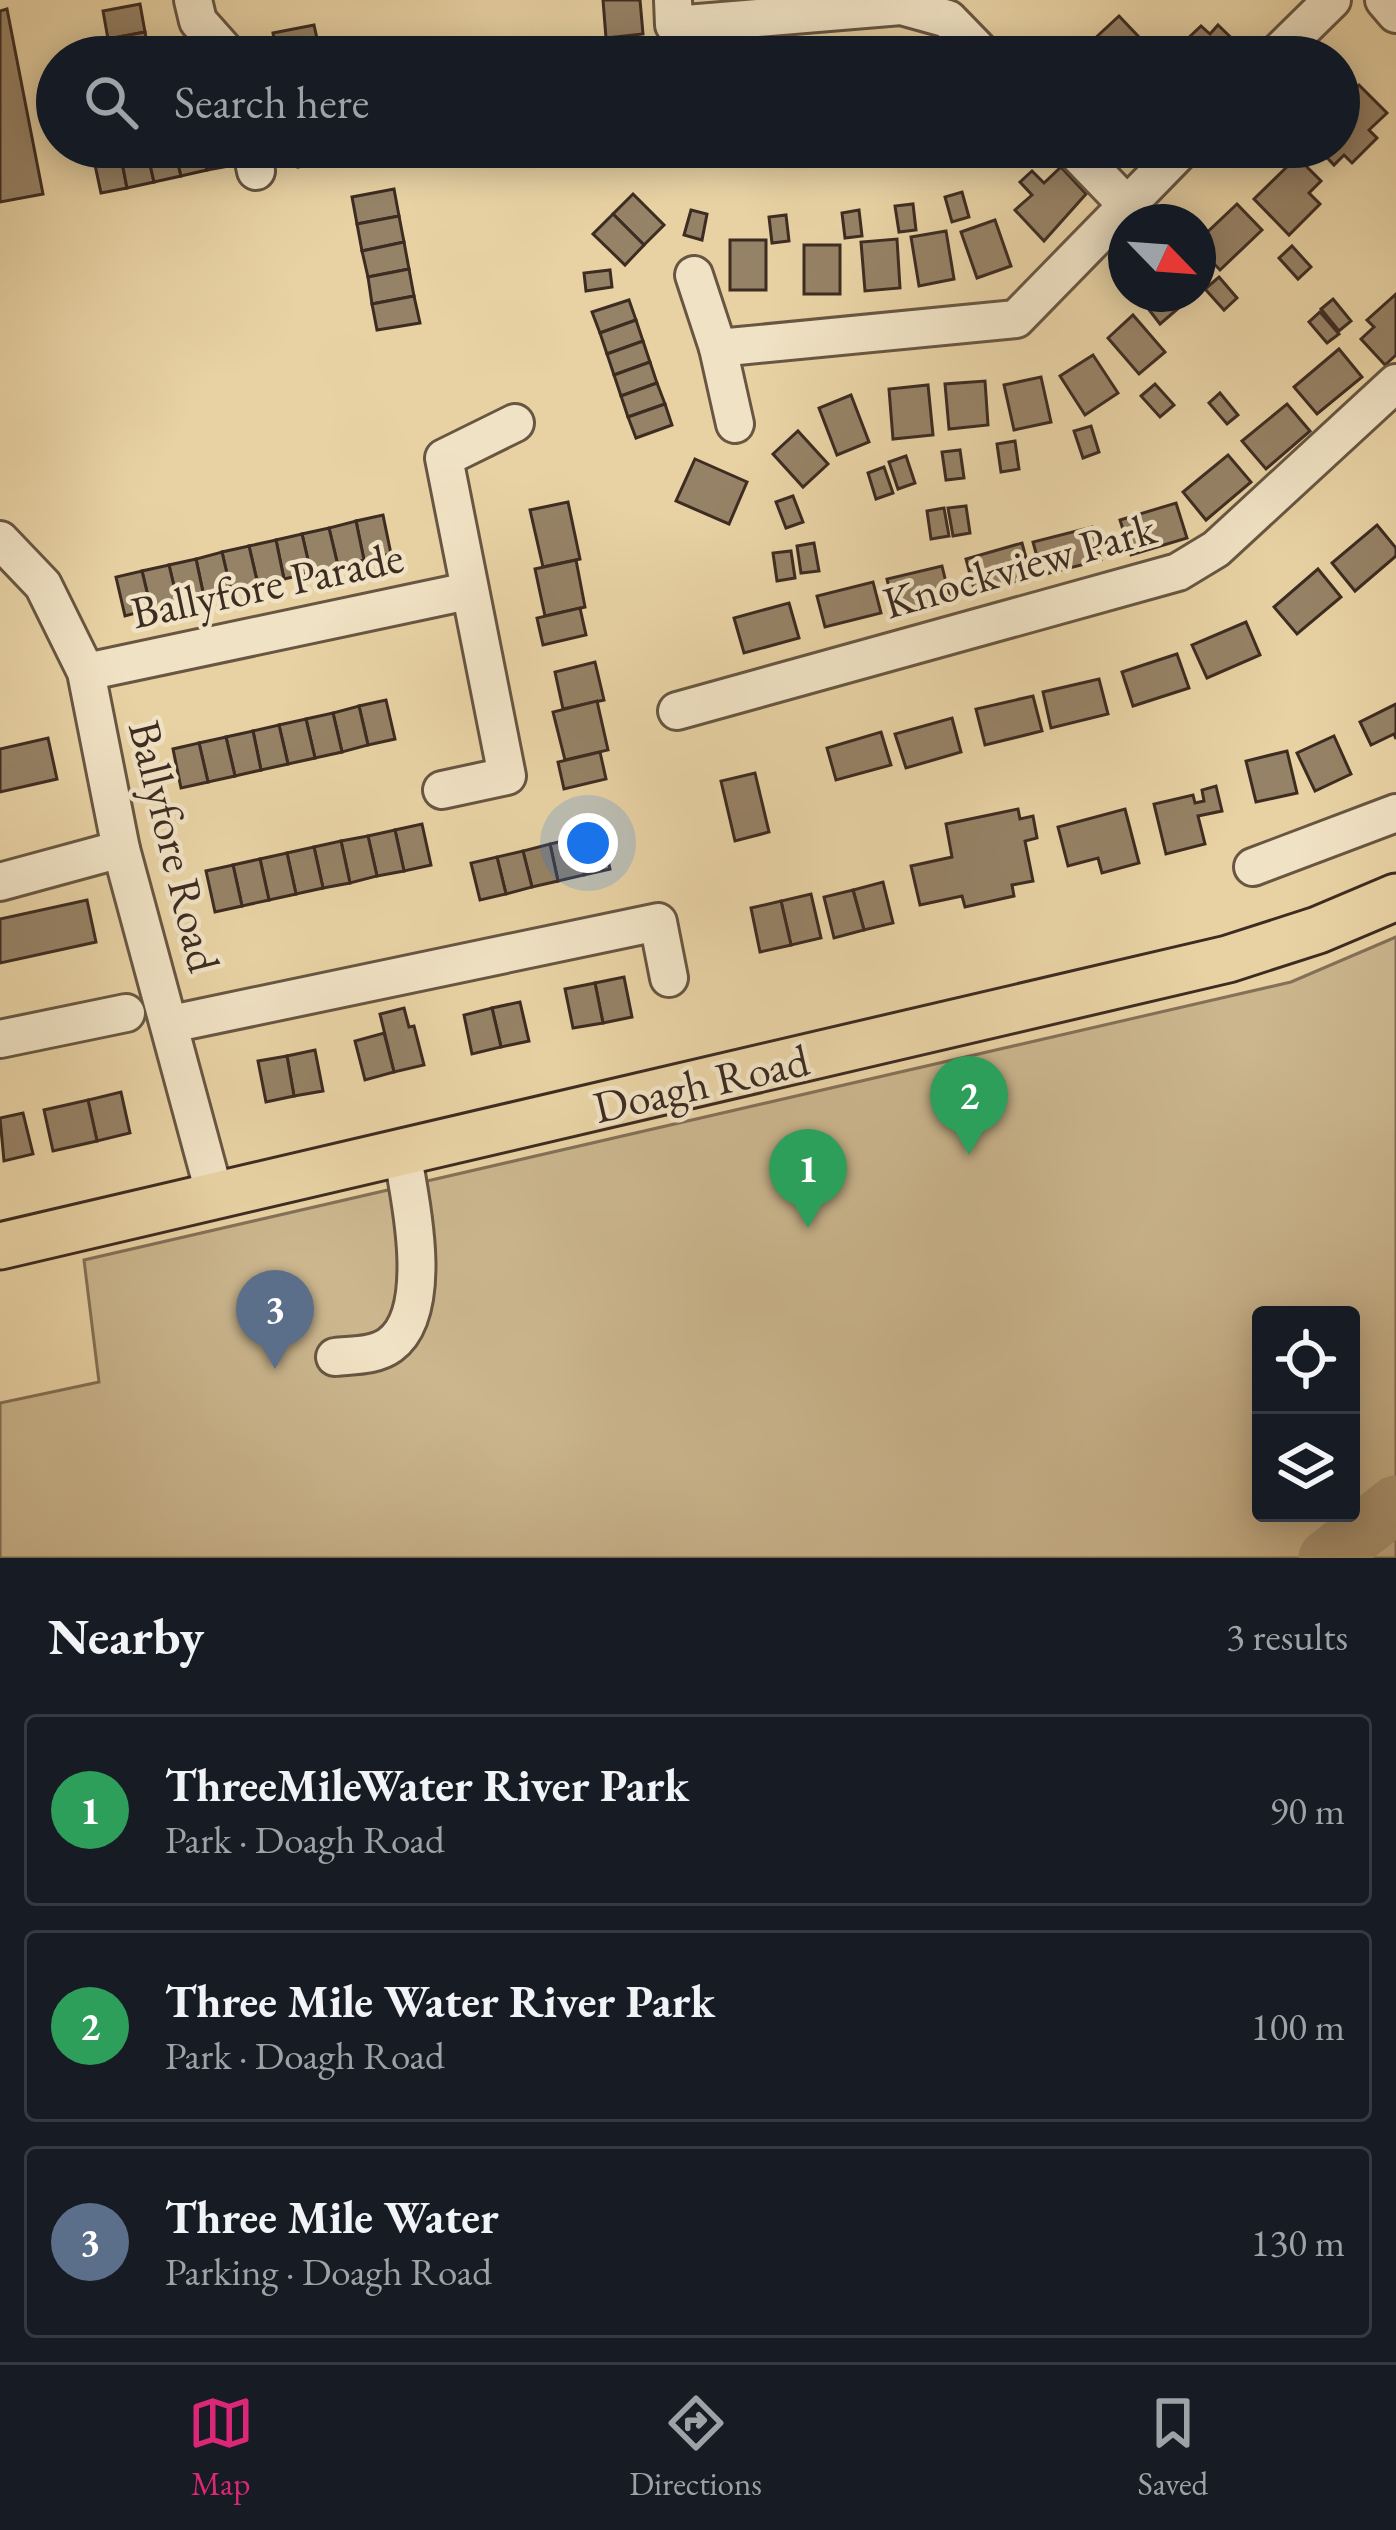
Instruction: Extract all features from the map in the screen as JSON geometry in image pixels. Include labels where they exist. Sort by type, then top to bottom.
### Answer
[{"type":"main road","name":"Doagh Road","points":[[0,1246],[1228,959],[1318,930],[1396,897]]},
{"type":"street","points":[[193,0],[198,21],[211,36]]},
{"type":"street","points":[[673,0],[674,25],[902,6],[948,19],[965,36]]},
{"type":"street","points":[[1295,36],[1332,0]]},
{"type":"street","points":[[1384,0],[1396,14]]},
{"type":"street","points":[[1091,168],[1126,204],[1163,168]]},
{"type":"street","points":[[718,348],[1016,319],[1108,223]]},
{"type":"street","points":[[694,275],[718,348],[735,424]]},
{"type":"street","name":"Knockview Park","points":[[677,711],[1178,572],[1216,549],[1396,382]]},
{"type":"street","points":[[442,790],[507,776],[444,458],[515,422]]},
{"type":"street","name":"Ballyfore Road","points":[[0,540],[43,585],[86,672],[121,849],[214,1196]]},
{"type":"street","name":"Ballyfore Parade","points":[[86,672],[468,591]]},
{"type":"street","points":[[1253,867],[1396,813]]},
{"type":"street","points":[[0,881],[121,849]]},
{"type":"street","points":[[171,1024],[658,922],[669,978]]},
{"type":"street","points":[[0,1039],[126,1013]]},
{"type":"street","points":[[335,1357],[378,1352],[394,1343],[416,1298],[416,1249],[402,1153]]},
{"type":"shaded area","points":[[1396,937],[1396,1558],[0,1558],[0,1403],[99,1382],[84,1260],[1291,982]]},
{"type":"building","points":[[603,0],[640,0],[643,34],[606,36]]},
{"type":"building","points":[[140,4],[145,32],[107,36],[103,11]]},
{"type":"building","points":[[7,9],[43,194],[0,202],[0,11]]},
{"type":"building","points":[[1119,16],[1138,36],[1097,36]]},
{"type":"building","points":[[314,25],[316,36],[274,36]]},
{"type":"building","points":[[1218,25],[1229,36],[1190,36],[1201,26],[1210,34]]},
{"type":"building","points":[[1360,86],[1387,113],[1369,130],[1377,138],[1360,155]]},
{"type":"building","points":[[96,168],[123,168],[127,188],[101,193]]},
{"type":"building","points":[[123,168],[151,168],[154,182],[127,188]]},
{"type":"building","points":[[151,168],[179,168],[181,176],[154,182]]},
{"type":"building","points":[[179,168],[207,168],[207,170],[181,176]]},
{"type":"building","points":[[1062,168],[1086,194],[1044,241],[1015,210],[1032,195],[1020,182],[1032,171],[1044,183]]},
{"type":"building","points":[[1286,168],[1308,168],[1321,181],[1309,193],[1320,204],[1289,235],[1254,199]]},
{"type":"building","points":[[394,189],[399,216],[357,224],[352,197]]},
{"type":"building","points":[[962,192],[969,217],[952,222],[945,197]]},
{"type":"building","points":[[633,194],[664,225],[644,245],[613,214]]},
{"type":"building","points":[[913,204],[916,230],[899,232],[895,206]]},
{"type":"building","points":[[1237,204],[1262,230],[1220,270],[1216,266],[1216,224]]},
{"type":"building","points":[[691,210],[707,214],[702,240],[684,235]]},
{"type":"building","points":[[859,210],[862,236],[845,238],[842,213]]},
{"type":"building","points":[[613,214],[644,245],[625,265],[593,234]]},
{"type":"building","points":[[786,215],[789,241],[772,243],[769,217]]},
{"type":"building","points":[[399,216],[404,242],[362,251],[357,224]]},
{"type":"building","points":[[995,220],[1011,266],[977,278],[961,232]]},
{"type":"building","points":[[946,231],[954,279],[919,286],[911,237]]},
{"type":"building","points":[[897,239],[900,288],[865,291],[861,242]]},
{"type":"building","points":[[730,240],[766,240],[766,290],[730,290]]},
{"type":"building","points":[[404,242],[409,269],[368,277],[362,251]]},
{"type":"building","points":[[804,245],[840,245],[840,294],[804,294]]},
{"type":"building","points":[[1292,246],[1311,267],[1298,279],[1279,258]]},
{"type":"building","points":[[409,269],[414,296],[372,304],[368,277]]},
{"type":"building","points":[[610,270],[612,287],[586,291],[584,273]]},
{"type":"building","points":[[1219,277],[1237,298],[1224,310],[1216,301]]},
{"type":"building","points":[[1396,294],[1396,355],[1385,365],[1361,339],[1374,327],[1367,320]]},
{"type":"building","points":[[414,296],[420,323],[377,330],[372,304]]},
{"type":"building","points":[[1333,299],[1351,321],[1339,331],[1321,309]]},
{"type":"building","points":[[629,300],[636,320],[600,333],[592,312]]},
{"type":"building","points":[[1151,312],[1174,312],[1160,324]]},
{"type":"building","points":[[1320,312],[1339,334],[1327,343],[1309,322]]},
{"type":"building","points":[[1133,315],[1165,352],[1139,374],[1108,338]]},
{"type":"building","points":[[636,320],[643,341],[607,354],[600,333]]},
{"type":"building","points":[[643,341],[650,362],[614,375],[607,354]]},
{"type":"building","points":[[1339,349],[1362,377],[1317,414],[1294,387]]},
{"type":"building","points":[[1093,355],[1118,393],[1085,415],[1060,376]]},
{"type":"building","points":[[650,362],[657,383],[621,396],[614,375]]},
{"type":"building","points":[[1041,377],[1051,422],[1014,430],[1004,385]]},
{"type":"building","points":[[985,381],[988,425],[949,429],[945,384]]},
{"type":"building","points":[[657,383],[665,404],[628,417],[621,396]]},
{"type":"building","points":[[1155,384],[1174,405],[1160,417],[1141,396]]},
{"type":"building","points":[[928,385],[933,435],[893,439],[889,389]]},
{"type":"building","points":[[1220,393],[1238,415],[1227,424],[1209,403]]},
{"type":"building","points":[[851,395],[869,442],[837,455],[819,408]]},
{"type":"building","points":[[665,404],[672,425],[636,438],[628,417]]},
{"type":"building","points":[[1287,404],[1310,431],[1266,469],[1242,441]]},
{"type":"building","points":[[1091,426],[1099,452],[1083,458],[1074,431]]},
{"type":"building","points":[[798,431],[828,464],[803,487],[773,454]]},
{"type":"building","points":[[1015,441],[1019,469],[1001,472],[997,444]]},
{"type":"building","points":[[960,450],[964,478],[946,480],[942,452]]},
{"type":"building","points":[[1228,455],[1251,482],[1206,520],[1183,492]]},
{"type":"building","points":[[906,456],[915,483],[898,489],[889,462]]},
{"type":"building","points":[[695,459],[747,482],[729,524],[676,501]]},
{"type":"building","points":[[884,467],[893,493],[876,499],[868,473]]},
{"type":"building","points":[[793,496],[803,522],[786,528],[776,502]]},
{"type":"building","points":[[568,502],[580,559],[543,567],[530,510]]},
{"type":"building","points":[[1176,503],[1187,538],[1131,555],[1120,520]]},
{"type":"building","points":[[966,506],[970,533],[953,536],[948,508]]},
{"type":"building","points":[[944,508],[949,536],[931,539],[927,511]]},
{"type":"building","points":[[383,515],[391,554],[364,560],[356,521]]},
{"type":"building","points":[[356,521],[364,560],[338,566],[329,528]]},
{"type":"building","points":[[1377,525],[1396,548],[1396,556],[1355,591],[1332,563]]},
{"type":"building","points":[[1092,527],[1101,560],[1042,575],[1033,542]]},
{"type":"building","points":[[329,528],[338,566],[311,573],[302,534]]},
{"type":"building","points":[[302,534],[311,573],[284,579],[276,540]]},
{"type":"building","points":[[276,540],[284,579],[258,585],[249,546]]},
{"type":"building","points":[[814,543],[819,571],[801,573],[797,546]]},
{"type":"building","points":[[1022,543],[1031,577],[975,593],[966,559]]},
{"type":"building","points":[[249,546],[258,585],[231,591],[222,552]]},
{"type":"building","points":[[791,551],[795,578],[777,581],[773,553]]},
{"type":"building","points":[[222,552],[231,591],[204,597],[196,559]]},
{"type":"building","points":[[196,559],[204,597],[178,603],[169,565]]},
{"type":"building","points":[[576,560],[585,607],[545,616],[535,569]]},
{"type":"building","points":[[169,565],[178,603],[151,609],[142,571]]},
{"type":"building","points":[[942,566],[950,599],[895,612],[887,579]]},
{"type":"building","points":[[1318,569],[1341,597],[1297,634],[1274,607]]},
{"type":"building","points":[[142,571],[151,609],[125,616],[116,577]]},
{"type":"building","points":[[873,582],[881,613],[825,627],[817,596]]},
{"type":"building","points":[[789,603],[799,638],[744,653],[734,618]]},
{"type":"building","points":[[580,608],[586,635],[543,645],[537,618]]},
{"type":"building","points":[[1246,622],[1260,655],[1207,678],[1192,645]]},
{"type":"building","points":[[1177,654],[1189,688],[1133,706],[1122,672]]},
{"type":"building","points":[[595,662],[604,700],[563,709],[555,672]]},
{"type":"building","points":[[1099,679],[1108,714],[1051,728],[1043,692]]},
{"type":"building","points":[[1033,696],[1042,731],[985,745],[976,709]]},
{"type":"building","points":[[386,700],[395,739],[368,745],[359,706]]},
{"type":"building","points":[[597,701],[608,750],[565,760],[553,712]]},
{"type":"building","points":[[1396,704],[1396,739],[1394,734],[1371,745],[1360,722]]},
{"type":"building","points":[[359,706],[368,745],[342,752],[333,713]]},
{"type":"building","points":[[333,713],[342,752],[315,758],[306,719]]},
{"type":"building","points":[[952,718],[961,752],[906,768],[895,734]]},
{"type":"building","points":[[306,719],[315,758],[288,764],[279,725]]},
{"type":"building","points":[[279,725],[288,764],[261,770],[253,731]]},
{"type":"building","points":[[253,731],[261,770],[235,776],[226,737]]},
{"type":"building","points":[[881,732],[891,765],[836,780],[827,748]]},
{"type":"building","points":[[1334,736],[1351,774],[1315,791],[1297,753]]},
{"type":"building","points":[[226,737],[235,776],[208,782],[199,743]]},
{"type":"building","points":[[48,738],[57,779],[0,792],[0,749]]},
{"type":"building","points":[[199,743],[208,782],[181,788],[173,749]]},
{"type":"building","points":[[1287,751],[1297,793],[1256,802],[1246,761]]},
{"type":"building","points":[[600,752],[606,779],[564,789],[558,762]]},
{"type":"building","points":[[755,773],[769,832],[735,841],[721,781]]},
{"type":"building","points":[[1216,786],[1222,811],[1198,816],[1205,844],[1166,854],[1154,804],[1193,795],[1195,803],[1204,801],[1202,790]]},
{"type":"building","points":[[1018,809],[1020,819],[1033,816],[1037,838],[1025,841],[1033,881],[1012,885],[1014,896],[965,907],[962,896],[920,905],[911,866],[952,857],[946,824]]},
{"type":"building","points":[[1125,809],[1139,863],[1102,873],[1098,858],[1068,866],[1058,827]]},
{"type":"building","points":[[422,824],[431,865],[404,871],[395,830]]},
{"type":"building","points":[[395,830],[404,871],[377,876],[368,836]]},
{"type":"building","points":[[602,832],[610,869],[584,875],[575,838]]},
{"type":"building","points":[[368,836],[377,876],[350,883],[341,841]]},
{"type":"building","points":[[575,838],[584,875],[558,881],[550,844]]},
{"type":"building","points":[[341,841],[350,883],[323,888],[314,847]]},
{"type":"building","points":[[550,844],[558,881],[532,887],[523,851]]},
{"type":"building","points":[[314,847],[323,888],[296,894],[287,853]]},
{"type":"building","points":[[523,851],[532,887],[506,894],[497,857]]},
{"type":"building","points":[[287,853],[296,894],[269,900],[260,859]]},
{"type":"building","points":[[497,857],[506,894],[480,900],[471,863]]},
{"type":"building","points":[[260,859],[269,900],[242,906],[233,865]]},
{"type":"building","points":[[233,865],[242,906],[215,912],[206,871]]},
{"type":"building","points":[[883,882],[893,923],[864,930],[853,890]]},
{"type":"building","points":[[853,890],[864,930],[834,938],[824,897]]},
{"type":"building","points":[[811,894],[821,938],[791,945],[781,901]]},
{"type":"building","points":[[87,900],[96,942],[0,963],[0,919]]},
{"type":"building","points":[[781,901],[791,945],[760,952],[751,908]]},
{"type":"building","points":[[624,977],[632,1017],[603,1023],[595,983]]},
{"type":"building","points":[[595,983],[603,1023],[573,1028],[565,989]]},
{"type":"building","points":[[520,1002],[529,1041],[501,1047],[492,1008]]},
{"type":"building","points":[[404,1008],[424,1065],[394,1072],[380,1014]]},
{"type":"building","points":[[492,1008],[501,1047],[472,1054],[464,1015]]},
{"type":"building","points":[[384,1033],[394,1072],[365,1080],[355,1041]]},
{"type":"building","points":[[315,1050],[323,1091],[294,1096],[287,1056]]},
{"type":"building","points":[[287,1056],[294,1096],[266,1102],[258,1061]]},
{"type":"building","points":[[121,1092],[130,1133],[97,1141],[88,1100]]},
{"type":"building","points":[[88,1100],[97,1141],[53,1151],[44,1110]]},
{"type":"building","points":[[23,1113],[33,1154],[4,1161],[0,1118]]},
{"type":"waterway","points":[[1327,1558],[1396,1504]]},
{"type":"place","name":"Three Mile Water River Park","points":[[969,1155]]},
{"type":"place","name":"ThreeMileWater River Park","points":[[808,1228]]},
{"type":"place","name":"Three Mile Water","points":[[275,1369]]}]
